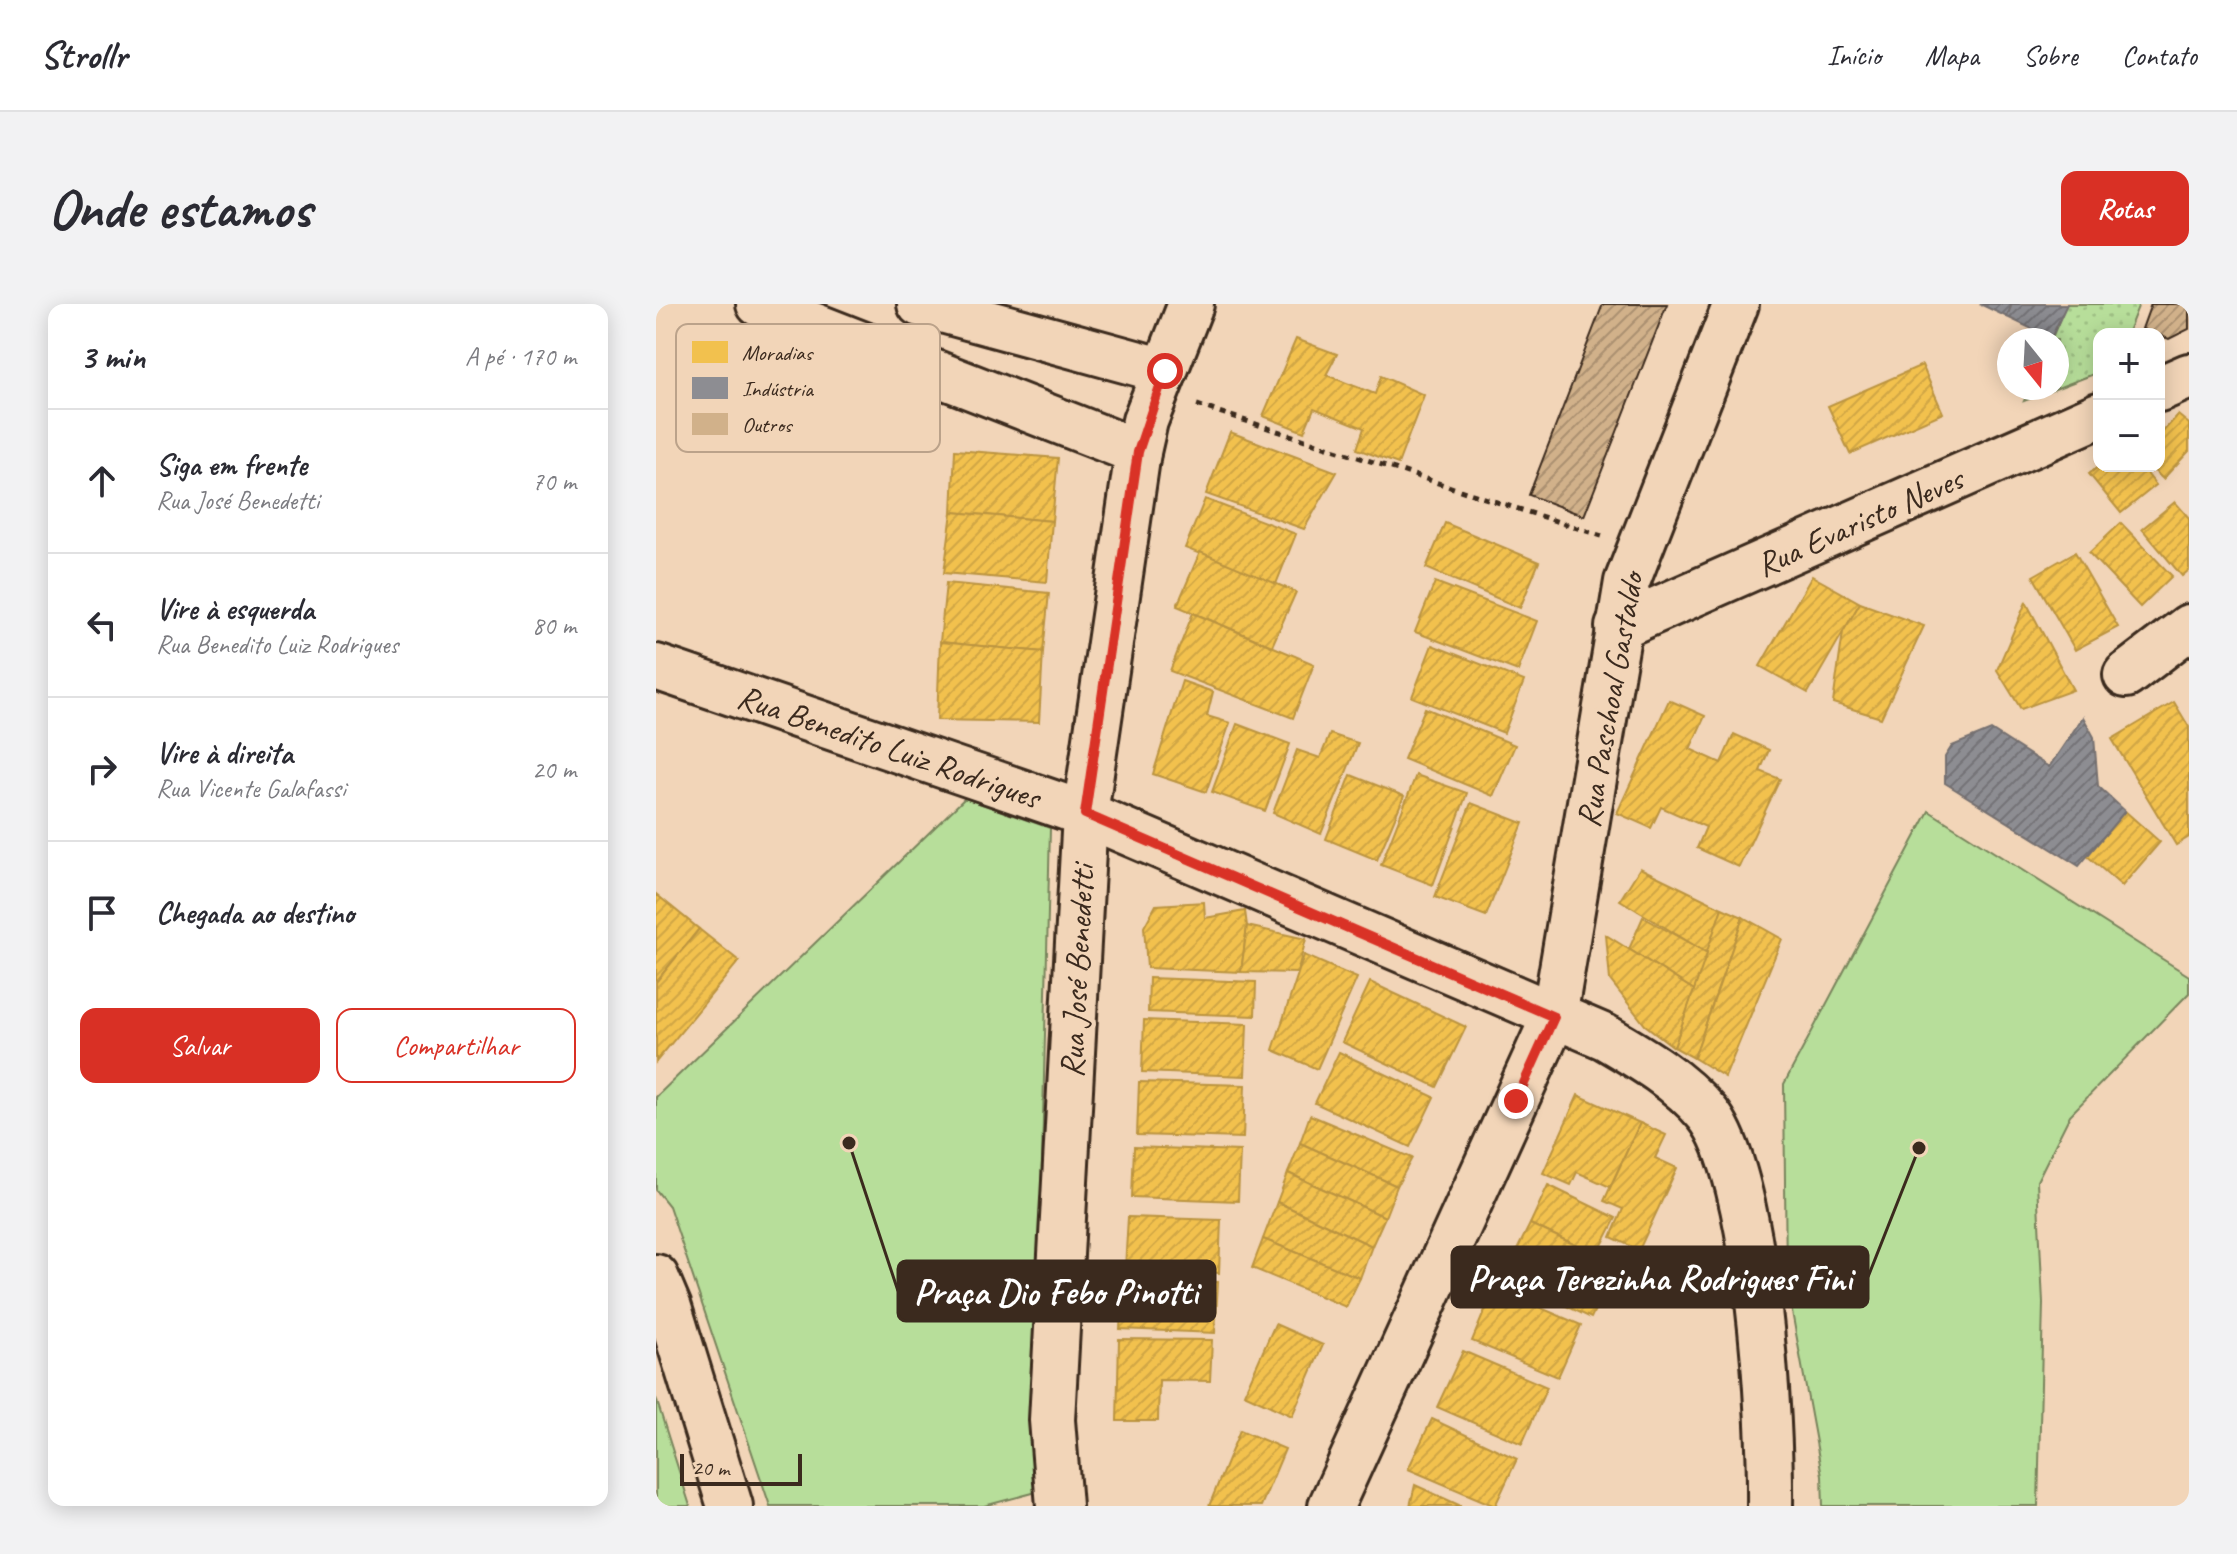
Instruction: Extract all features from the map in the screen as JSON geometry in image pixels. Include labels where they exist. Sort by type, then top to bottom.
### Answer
[{"type":"street","points":[[759,304],[810,324]]},
{"type":"street","points":[[920,304],[1161,382]]},
{"type":"street","name":"Rua José Benedetti","points":[[1059,1506],[1052,1420],[1085,814],[1138,452],[1191,304]]},
{"type":"street","name":"Rua Paschoal Gastaldo","points":[[1331,1506],[1554,1017],[1627,582],[1736,304]]},
{"type":"street","points":[[940,375],[1138,452]]},
{"type":"street","points":[[2165,386],[2189,376]]},
{"type":"street","name":"Rua Evaristo Neves","points":[[1618,627],[2093,418]]},
{"type":"street","points":[[2126,675],[2189,627]]},
{"type":"street","name":"Rua Benedito Luiz Rodrigues","points":[[656,667],[1085,814],[1605,1037],[1653,1064],[1707,1114],[1718,1134],[1747,1225],[1771,1444],[1770,1506]]},
{"type":"street","points":[[660,1302],[730,1506]]},
{"type":"path","points":[[1161,382],[1639,548]]},
{"type":"green space","points":[[2066,304],[2139,304],[2129,328],[2093,328],[2093,374],[2069,384],[2069,328],[2056,328]]},
{"type":"green space","points":[[965,798],[1050,828],[1036,1407],[1048,1489],[984,1506],[770,1506],[669,1206],[656,1190],[656,1097]]},
{"type":"green space","points":[[1929,811],[2189,976],[2189,993],[2070,1115],[2037,1181],[2043,1303],[2038,1506],[1823,1506],[1822,1475],[1786,1279],[1784,1084]]},
{"type":"green space","points":[[656,1398],[690,1506],[656,1506]]},
{"type":"building: Moradias","points":[[1296,339],[1337,354],[1326,375],[1375,394],[1381,376],[1424,395],[1398,464],[1357,449],[1364,428],[1314,408],[1304,432],[1263,416]]},
{"type":"building: Moradias","points":[[1922,365],[1943,413],[1850,454],[1828,406]]},
{"type":"building: Moradias","points":[[2178,415],[2189,424],[2189,451],[2163,479],[2155,472],[2165,472],[2165,429]]},
{"type":"building: Moradias","points":[[1230,432],[1337,472],[1304,529],[1206,494]]},
{"type":"building: Moradias","points":[[955,450],[1058,458],[1052,521],[952,512]]},
{"type":"building: Moradias","points":[[2093,471],[2146,472],[2156,485],[2121,513],[2089,474]]},
{"type":"building: Moradias","points":[[1205,499],[1296,534],[1276,584],[1185,548]]},
{"type":"building: Moradias","points":[[2175,502],[2189,518],[2189,570],[2182,576],[2142,529]]},
{"type":"building: Moradias","points":[[952,512],[1052,521],[1047,582],[944,573]]},
{"type":"building: Moradias","points":[[1445,523],[1539,562],[1520,608],[1426,568]]},
{"type":"building: Moradias","points":[[2121,523],[2172,576],[2140,607],[2089,553]]},
{"type":"building: Moradias","points":[[1200,552],[1296,592],[1272,646],[1177,606]]},
{"type":"building: Moradias","points":[[2075,552],[2118,627],[2075,650],[2033,576]]},
{"type":"building: Moradias","points":[[1812,576],[1860,603],[1808,693],[1760,666]]},
{"type":"building: Moradias","points":[[1435,582],[1537,621],[1518,671],[1415,632]]},
{"type":"building: Moradias","points":[[946,583],[1049,593],[1043,652],[940,642]]},
{"type":"building: Moradias","points":[[2026,602],[2073,690],[2021,709],[1997,670]]},
{"type":"building: Moradias","points":[[1860,603],[1924,626],[1881,718],[1833,703],[1843,632]]},
{"type":"building: Moradias","points":[[1193,613],[1314,664],[1293,718],[1170,671]]},
{"type":"building: Moradias","points":[[940,642],[1043,652],[1039,722],[937,720]]},
{"type":"building: Moradias","points":[[1432,645],[1524,681],[1504,733],[1412,697]]},
{"type":"building: Moradias","points":[[1182,681],[1213,692],[1207,716],[1230,723],[1206,792],[1153,774]]},
{"type":"building: Moradias","points":[[1669,700],[1705,716],[1690,749],[1721,763],[1734,734],[1769,750],[1760,771],[1780,779],[1739,867],[1697,848],[1706,827],[1661,807],[1651,828],[1617,813]]},
{"type":"building: Moradias","points":[[2174,702],[2189,727],[2189,837],[2176,845],[2112,739]]},
{"type":"building: Moradias","points":[[1425,708],[1515,745],[1493,796],[1404,759]]},
{"type":"building: Moradias","points":[[1237,724],[1290,744],[1265,811],[1212,792]]},
{"type":"building: Moradias","points":[[1330,734],[1358,743],[1321,834],[1273,813],[1297,750],[1320,758]]},
{"type":"building: Moradias","points":[[1351,775],[1404,796],[1377,860],[1326,839]]},
{"type":"building: Moradias","points":[[1416,775],[1467,793],[1433,885],[1381,865]]},
{"type":"building: Moradias","points":[[1471,803],[1523,823],[1486,916],[1435,897]]},
{"type":"building: Moradias","points":[[2125,811],[2160,842],[2122,886],[2086,855]]},
{"type":"building: Moradias","points":[[1640,868],[1722,908],[1707,953],[1620,900]]},
{"type":"building: Moradias","points":[[656,894],[699,929],[656,982]]},
{"type":"building: Moradias","points":[[1204,902],[1205,918],[1245,911],[1247,926],[1241,972],[1147,968],[1144,927],[1156,905]]},
{"type":"building: Moradias","points":[[1722,908],[1743,917],[1694,1058],[1674,1047]]},
{"type":"building: Moradias","points":[[1643,917],[1707,953],[1694,990],[1629,949]]},
{"type":"building: Moradias","points":[[1743,917],[1782,939],[1725,1077],[1694,1058]]},
{"type":"building: Moradias","points":[[1247,926],[1306,939],[1297,973],[1241,972]]},
{"type":"building: Moradias","points":[[699,929],[739,961],[656,1062],[656,982]]},
{"type":"building: Moradias","points":[[1606,935],[1694,990],[1674,1047],[1645,1025],[1610,980]]},
{"type":"building: Moradias","points":[[1304,955],[1357,978],[1317,1069],[1273,1050]]},
{"type":"building: Moradias","points":[[1149,978],[1256,982],[1255,1016],[1148,1012]]},
{"type":"building: Moradias","points":[[1370,982],[1466,1027],[1437,1087],[1342,1042]]},
{"type":"building: Moradias","points":[[1144,1020],[1247,1024],[1245,1076],[1142,1072]]},
{"type":"building: Moradias","points":[[1339,1052],[1434,1097],[1410,1147],[1315,1103]]},
{"type":"building: Moradias","points":[[1139,1082],[1245,1085],[1243,1138],[1137,1135]]},
{"type":"building: Moradias","points":[[1578,1095],[1640,1123],[1610,1187],[1577,1172],[1571,1185],[1543,1173]]},
{"type":"building: Moradias","points":[[1310,1115],[1412,1158],[1397,1186],[1300,1143]]},
{"type":"building: Moradias","points":[[1640,1123],[1666,1135],[1655,1158],[1677,1168],[1639,1250],[1611,1237],[1623,1209],[1604,1201]]},
{"type":"building: Moradias","points":[[1300,1143],[1397,1186],[1385,1217],[1288,1173]]},
{"type":"building: Moradias","points":[[1134,1147],[1240,1151],[1238,1201],[1132,1197]]},
{"type":"building: Moradias","points":[[1288,1173],[1385,1217],[1372,1246],[1277,1202]]},
{"type":"building: Moradias","points":[[1548,1185],[1616,1218],[1597,1255],[1530,1224]]},
{"type":"building: Moradias","points":[[1277,1202],[1372,1246],[1360,1278],[1263,1239]]},
{"type":"building: Moradias","points":[[1128,1217],[1221,1220],[1219,1273],[1125,1268]]},
{"type":"building: Moradias","points":[[1530,1224],[1597,1255],[1585,1281],[1604,1291],[1591,1318],[1504,1276]]},
{"type":"building: Moradias","points":[[1263,1239],[1360,1278],[1346,1307],[1252,1268]]},
{"type":"building: Moradias","points":[[1123,1278],[1218,1282],[1215,1333],[1120,1329]]},
{"type":"building: Moradias","points":[[1494,1288],[1581,1325],[1558,1377],[1472,1341]]},
{"type":"building: Moradias","points":[[1275,1324],[1323,1345],[1292,1416],[1244,1394]]},
{"type":"building: Moradias","points":[[1119,1339],[1212,1340],[1210,1381],[1159,1380],[1158,1421],[1117,1421]]},
{"type":"building: Moradias","points":[[1463,1351],[1547,1387],[1522,1444],[1437,1407]]},
{"type":"building: Moradias","points":[[1432,1419],[1517,1459],[1495,1506],[1408,1469]]},
{"type":"building: Moradias","points":[[1240,1430],[1285,1449],[1261,1506],[1209,1506]]},
{"type":"building: Moradias","points":[[1415,1485],[1461,1506],[1410,1506]]},
{"type":"building: Indústria","points":[[1980,304],[2012,304],[2007,317]]},
{"type":"building: Indústria","points":[[2012,304],[2067,304],[2056,328],[2030,328],[2007,317]]},
{"type":"building: Indústria","points":[[2083,717],[2094,737],[2098,786],[2125,811],[2079,866],[1945,783],[1945,757],[1952,746],[1991,730],[2049,767]]},
{"type":"building: Outros","points":[[1603,304],[1667,304],[1584,516],[1529,495]]},
{"type":"building: Outros","points":[[2151,304],[2189,304],[2189,329],[2169,339],[2165,338],[2165,328],[2142,328]]},
{"type":"place","name":"Praça Dio Febo Pinotti","points":[[849,1143]]},
{"type":"place","name":"Praça Terezinha Rodrigues Fini","points":[[1919,1148]]},
{"type":"route","points":[[1165,371],[1145,421],[1138,452],[1085,814],[1554,1017],[1516,1101]]}]
